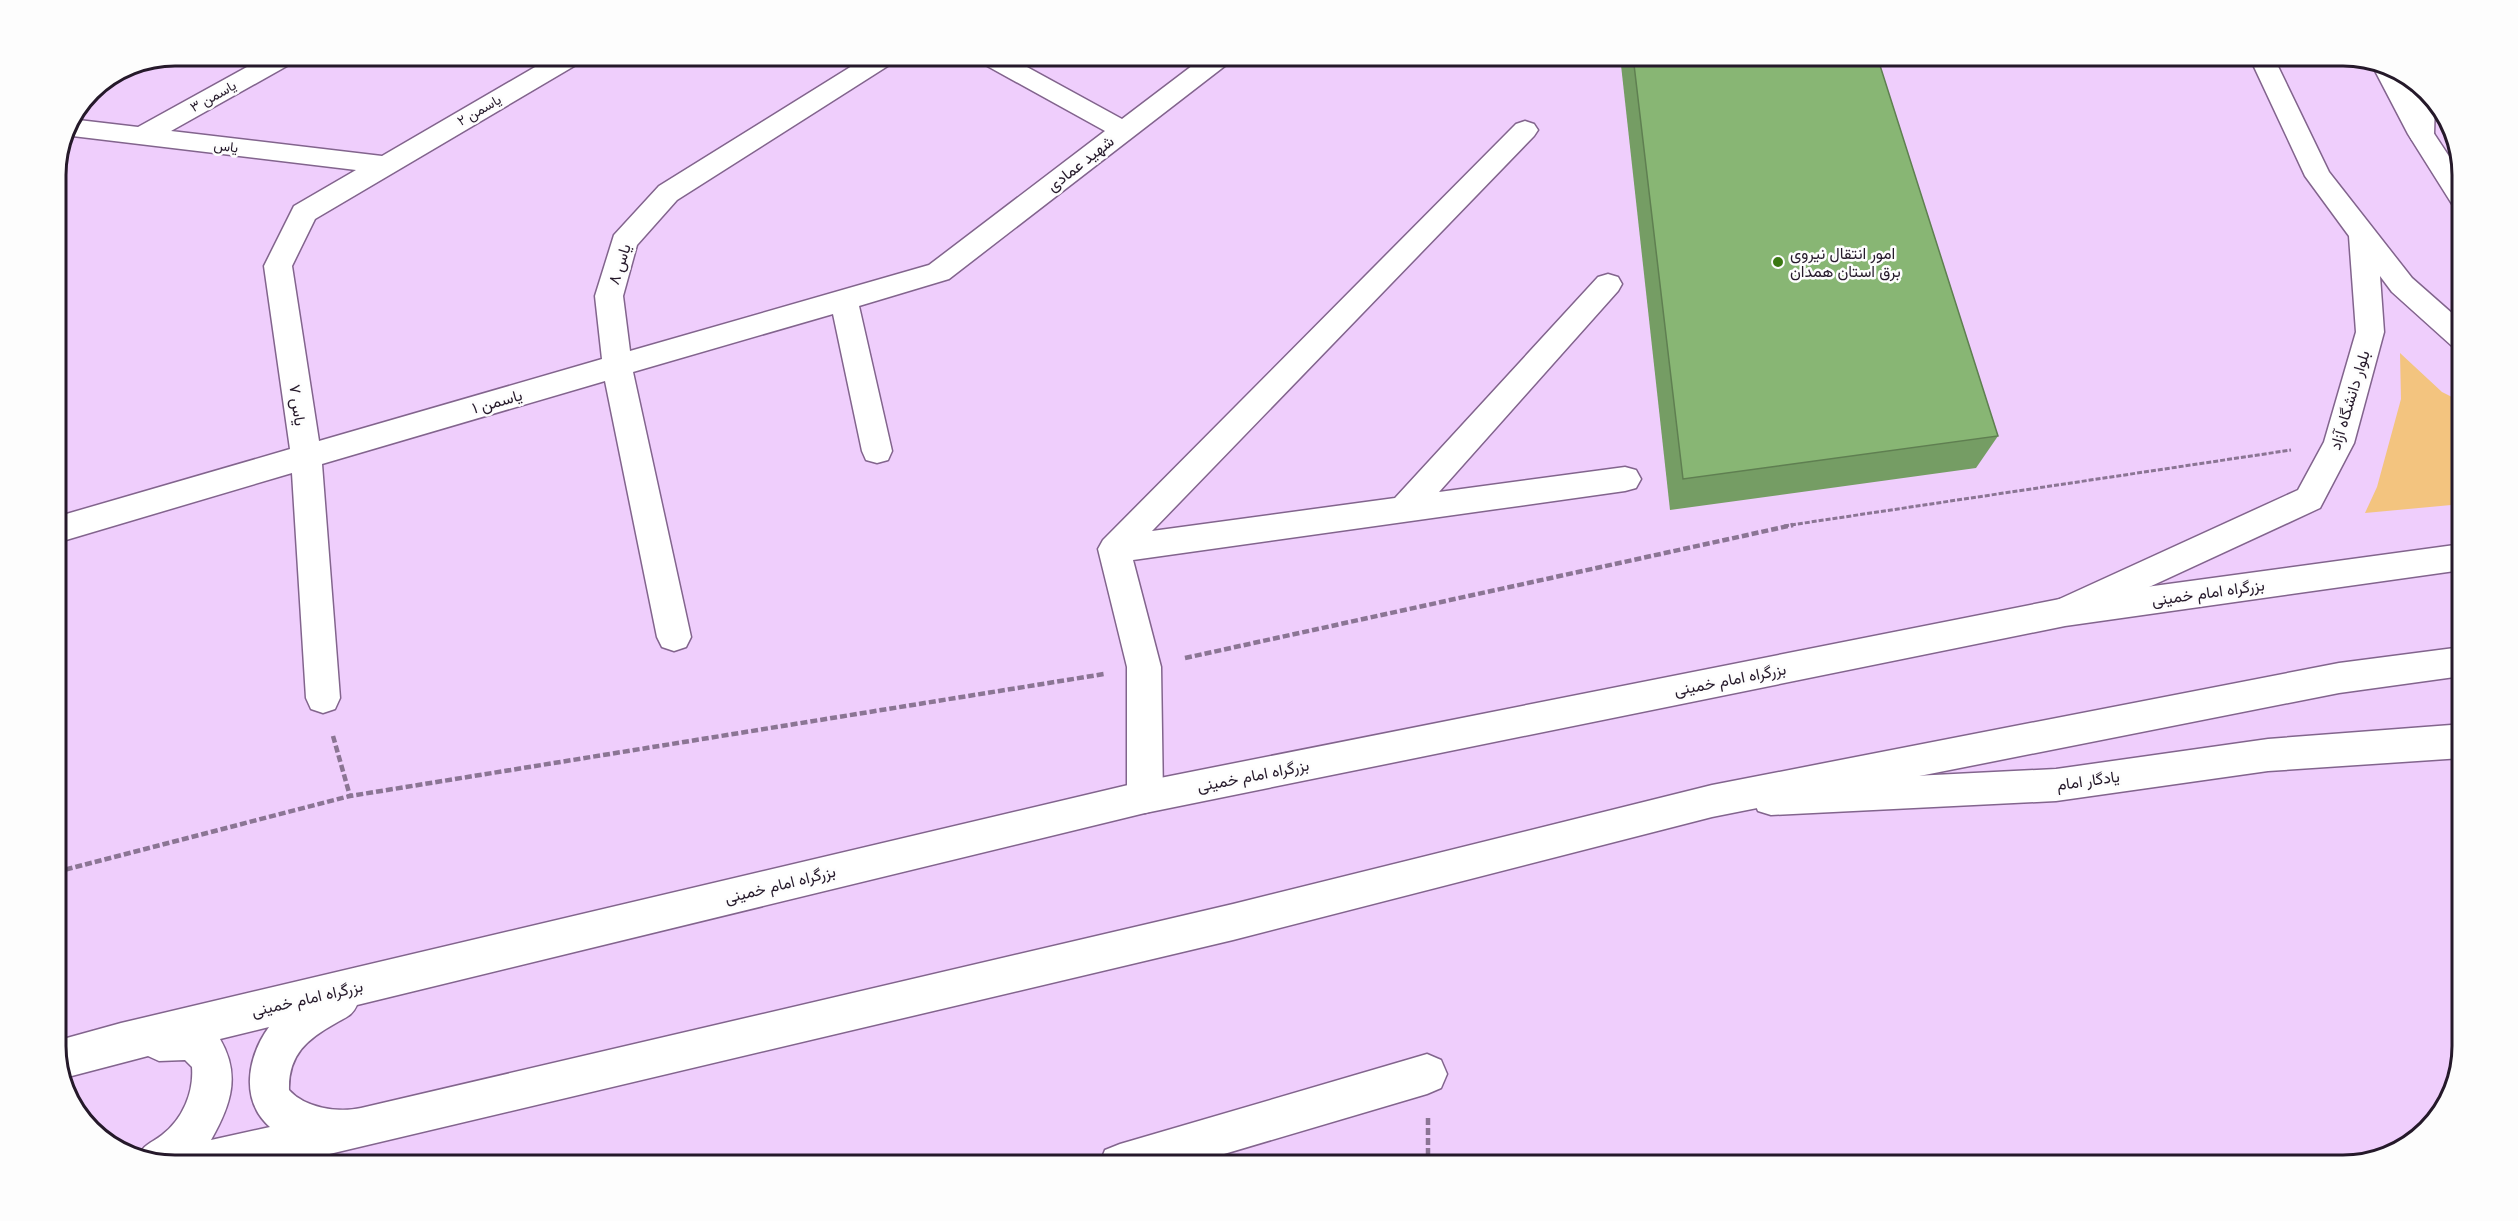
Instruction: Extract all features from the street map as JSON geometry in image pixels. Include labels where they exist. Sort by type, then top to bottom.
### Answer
[{"type":"main road","name":"یاسمن ۳","points":[[141,136],[267,66]]},
{"type":"main road","name":"یاسمن ۲","points":[[386,165],[555,66]]},
{"type":"main road","name":"یاس ۸","points":[[674,637],[617,366],[609,296],[624,242],[668,193],[869,66]]},
{"type":"main road","points":[[1007,66],[1123,130]]},
{"type":"main road","name":"شهید عمادی","points":[[939,272],[1208,66]]},
{"type":"main road","points":[[2266,66],[2318,176],[2402,285],[2452,329]]},
{"type":"main road","points":[[2390,77],[2421,134],[2452,182]]},
{"type":"main road","points":[[2421,134],[2423,101]]},
{"type":"main road","name":"یاس","points":[[77,128],[386,165]]},
{"type":"main road","points":[[1114,549],[1525,130]]},
{"type":"main road","name":"یاس ۷","points":[[323,698],[306,456],[278,266],[304,213],[386,165]]},
{"type":"main road","name":"بلوار دانشگاه آزاد","points":[[2065,612],[2309,499],[2339,443],[2370,332],[2363,234]]},
{"type":"main road","name":"یاسمن ۱","points":[[66,527],[939,272]]},
{"type":"main road","points":[[1404,509],[1608,284]]},
{"type":"main road","points":[[844,300],[877,451]]},
{"type":"main road","points":[[1114,549],[1625,478]]},
{"type":"main road","points":[[1114,549],[1144,667],[1145,796]]},
{"type":"main road","name":"بزرگراه امام خمینی","points":[[67,1058],[121,1042],[1145,796],[2065,612],[2452,558]]},
{"type":"main road","points":[[240,1155],[1233,922],[1712,801],[2339,678],[2452,662]]},
{"type":"main road","name":"یادگار امام","points":[[1712,801],[2056,785],[2268,755],[2452,741]]},
{"type":"main road","points":[[361,1128],[319,1128],[283,1115],[270,1095],[269,1079],[273,1057],[293,1031],[322,1008],[398,976]]},
{"type":"main road","points":[[121,1042],[173,1040],[194,1042],[207,1053],[213,1073],[211,1098],[200,1123],[180,1148],[168,1155]]},
{"type":"main road","points":[[1157,1155],[1427,1074]]},
{"type":"path","points":[[66,869],[350,796],[1144,667],[1780,527],[2339,443]]},
{"type":"path","points":[[323,698],[350,796]]},
{"type":"shaded area","points":[[2400,353],[2442,392],[2452,397],[2452,505],[2365,513],[2377,487],[2401,399]]},
{"type":"building","name":"امور انتقال نیروی برق استان همدان","points":[[1634,66],[1880,66],[1998,436],[1683,479]]},
{"type":"place","name":"امور انتقال نیروی برق استان همدان","points":[[1778,262]]}]
